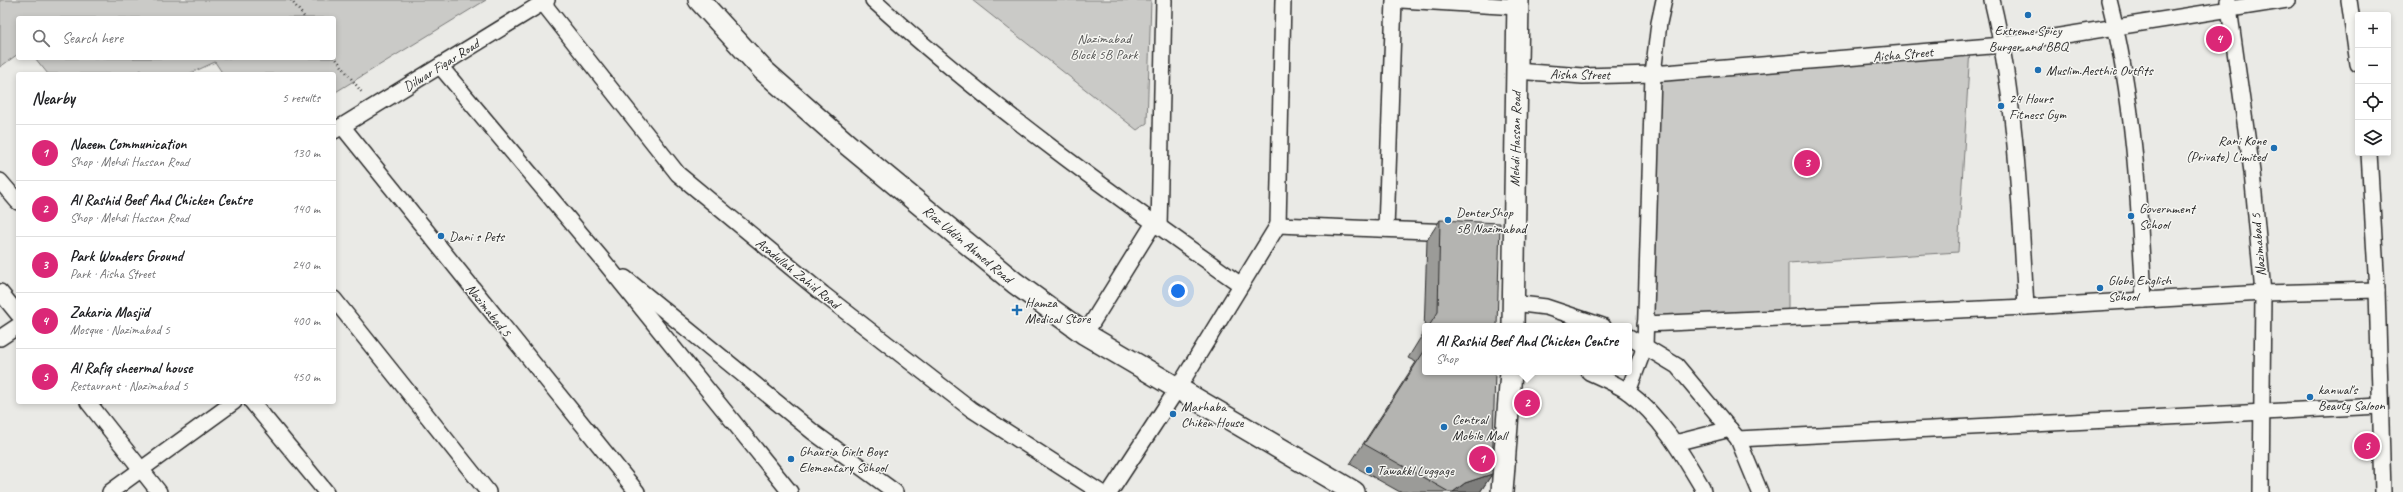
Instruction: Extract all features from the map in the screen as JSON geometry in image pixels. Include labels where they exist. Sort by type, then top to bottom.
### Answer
[{"type":"main road","name":"Riaz Uddin Ahmed Road","points":[[699,0],[763,70],[848,145],[1016,283],[1085,334],[1354,492]]},
{"type":"main road","name":"Mehdi Hassan Road","points":[[1513,323],[1514,303],[1505,234],[1517,71],[1518,3]]},
{"type":"main road","points":[[1502,492],[1511,375]]},
{"type":"street","points":[[873,0],[918,41],[1011,118],[1156,225],[1241,285]]},
{"type":"street","points":[[1085,334],[1156,225],[1164,0]]},
{"type":"street","points":[[1110,492],[1178,388],[1278,225],[1283,0]]},
{"type":"street","points":[[1386,229],[1394,0]]},
{"type":"street","points":[[1401,0],[1518,3]]},
{"type":"street","points":[[1628,392],[1644,346],[1653,74],[1659,23],[1664,0]]},
{"type":"street","points":[[1992,0],[2003,45],[2020,203],[2026,307]]},
{"type":"street","points":[[2109,0],[2116,28],[2138,180],[2144,300]]},
{"type":"street","name":"Aisha Street","points":[[1517,71],[1583,76],[1653,74],[2003,45],[2116,28],[2229,5],[2287,0]]},
{"type":"street","points":[[2349,0],[2356,48]]},
{"type":"street","name":"Dilwar Figar Road","points":[[338,129],[545,1]]},
{"type":"street","name":"Asadullah Zahid Road","points":[[545,1],[678,174],[823,294],[971,409],[1100,492]]},
{"type":"street","name":"Nazimabad 5","points":[[2229,5],[2252,172],[2263,293],[2261,492]]},
{"type":"street","points":[[440,66],[602,260],[790,492]]},
{"type":"street","name":"Nazimabad 5","points":[[338,129],[637,492]]},
{"type":"street","points":[[2369,156],[2377,290],[2383,492]]},
{"type":"street","points":[[0,181],[16,200]]},
{"type":"street","points":[[1278,225],[1466,232]]},
{"type":"street","points":[[602,260],[813,432],[895,492]]},
{"type":"street","points":[[1645,324],[2026,307],[2263,293],[2377,290]]},
{"type":"street","points":[[0,292],[16,312]]},
{"type":"street","points":[[336,302],[488,492]]},
{"type":"street","points":[[1514,303],[1546,307],[1594,323]]},
{"type":"street","points":[[0,338],[16,327]]},
{"type":"street","points":[[1632,339],[1676,366],[1734,434],[1760,492]]},
{"type":"street","points":[[1595,375],[1628,392],[1649,412],[1675,443],[1702,487],[1703,492]]},
{"type":"street","points":[[90,404],[159,492]]},
{"type":"street","points":[[110,492],[231,404]]},
{"type":"street","points":[[254,404],[326,492]]},
{"type":"street","points":[[1675,443],[1734,434],[2380,406]]},
{"type":"path","points":[[291,0],[303,16]]},
{"type":"path","points":[[336,59],[373,107]]},
{"type":"green space","points":[[0,0],[486,0],[336,92],[336,72],[222,72],[215,62],[193,72],[143,72],[141,70],[138,72],[46,72],[37,60],[336,60],[336,16],[16,16],[16,55],[0,67]]},
{"type":"green space","name":"Nazimabad Block 5B Park","points":[[972,0],[1151,0],[1147,123],[1137,130]]},
{"type":"green space","points":[[1970,48],[1958,252],[1788,263],[1788,318],[1645,324],[1653,74]]},
{"type":"building","points":[[1440,220],[1500,223],[1497,323],[1431,323],[1438,312]]},
{"type":"building","points":[[1422,355],[1422,375],[1495,375],[1492,474],[1465,483],[1453,492],[1449,492],[1364,444]]},
{"type":"place","name":"Extreme Spicy Burger and BBQ","points":[[2028,15]]},
{"type":"place","name":"Zakaria Masjid","points":[[2219,39]]},
{"type":"place","name":"Muslim.Aesthic Outfits","points":[[2038,70]]},
{"type":"place","name":"24 Hours Fitness Gym","points":[[2001,106]]},
{"type":"place","name":"Rani Kone (Private) Limited","points":[[2274,148]]},
{"type":"place","name":"Park Wonders Ground","points":[[1807,163]]},
{"type":"place","name":"Government School","points":[[2131,216]]},
{"type":"place","name":"DenterShop 5B Nazimabad","points":[[1448,220]]},
{"type":"place","name":"Dani s Pets","points":[[441,236]]},
{"type":"place","name":"Globe English School","points":[[2100,288]]},
{"type":"place","name":"Hamza Medical Store","points":[[1017,310]]},
{"type":"place","name":"kanwal's Beauty Saloon","points":[[2310,397]]},
{"type":"place","name":"Al Rashid Beef And Chicken Centre","points":[[1527,403]]},
{"type":"place","name":"Marhaba Chiken House","points":[[1173,414]]},
{"type":"place","name":"Central Mobile Mall","points":[[1444,427]]},
{"type":"place","name":"Al Rafiq sheermal house","points":[[2367,446]]},
{"type":"place","name":"Ghausia Girls Boys Elementary School","points":[[791,459]]},
{"type":"place","name":"Naeem Communication","points":[[1482,459]]},
{"type":"place","name":"Tawakkl Luggage","points":[[1369,470]]}]
